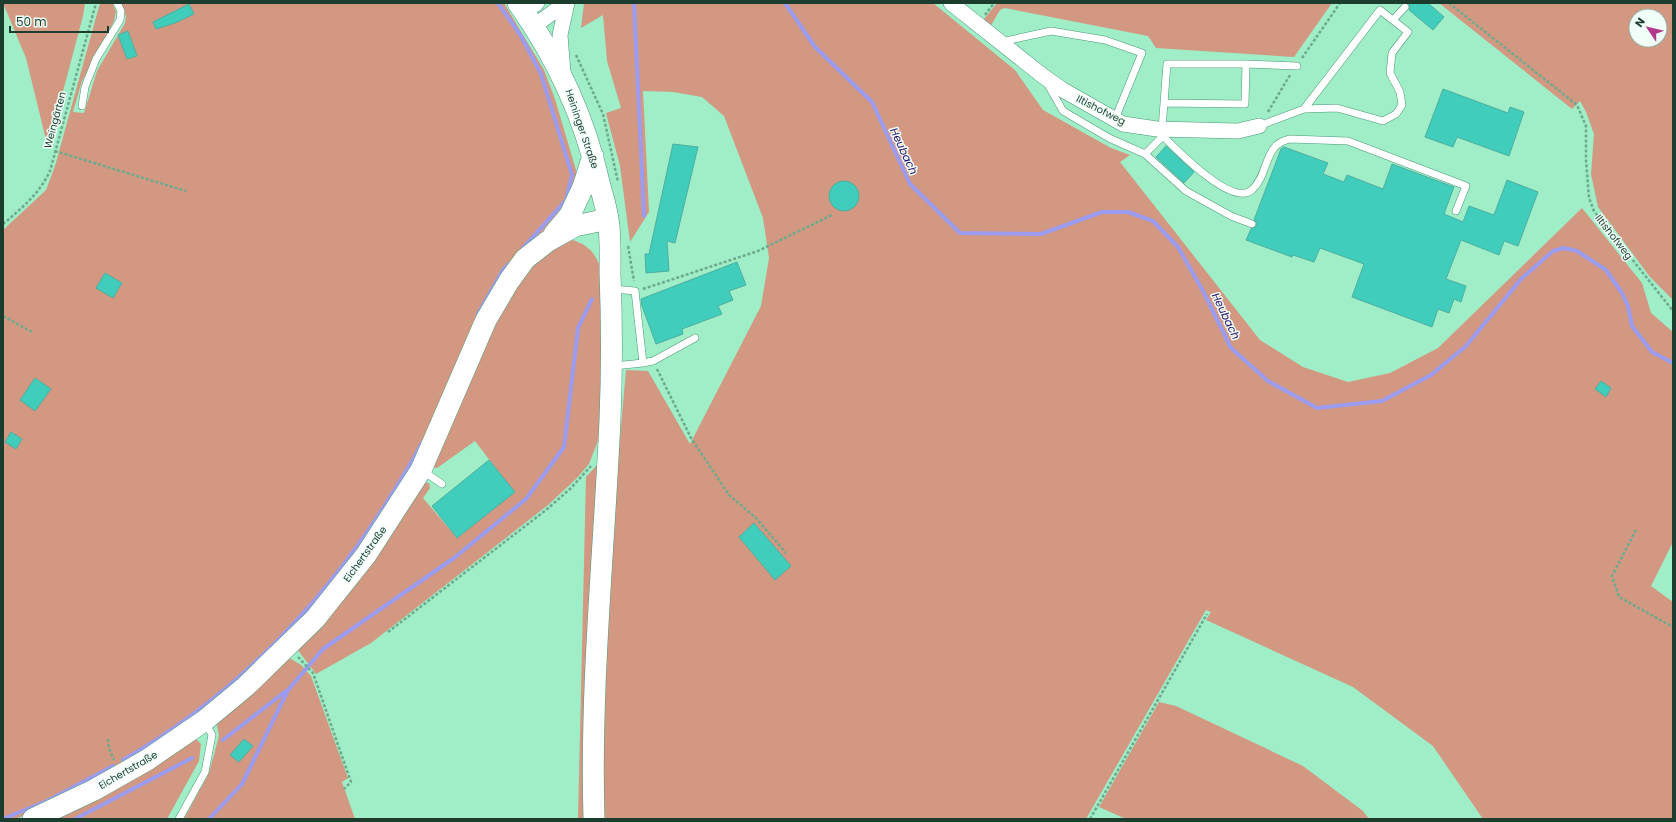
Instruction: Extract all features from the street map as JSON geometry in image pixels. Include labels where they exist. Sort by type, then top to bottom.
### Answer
[{"type":"street","points":[[528,11],[567,3],[560,35],[563,76]]},
{"type":"street","name":"Iltishofweg","points":[[951,3],[1043,76],[1063,90],[1123,124],[1161,131],[1238,131],[1259,126]]},
{"type":"street","name":"Heininger Straße","points":[[528,11],[563,76],[575,102],[593,155],[608,219],[612,366],[609,445],[596,643],[592,762],[594,819]]},
{"type":"street","points":[[548,241],[570,215],[583,187],[593,155]]},
{"type":"street","name":"Eichertstraße","points":[[33,819],[127,773],[204,721],[245,687],[315,619],[366,555],[421,470],[486,320],[509,281],[525,259],[548,241],[575,226],[608,219]]},
{"type":"lane","points":[[82,106],[85,87],[96,59],[120,20],[121,11],[117,3]]},
{"type":"lane","points":[[1393,20],[1405,6]]},
{"type":"lane","points":[[1259,126],[1304,110],[1337,108],[1383,121],[1396,114],[1402,105],[1402,98],[1390,73],[1392,53],[1408,32],[1380,10],[1304,110]]},
{"type":"lane","points":[[999,42],[1051,30],[1105,40],[1142,53],[1115,119]]},
{"type":"lane","points":[[1145,154],[1161,131],[1167,64],[1246,64],[1297,66]]},
{"type":"lane","points":[[1164,103],[1245,104],[1246,64]]},
{"type":"lane","points":[[1043,76],[1063,111],[1109,138],[1145,154],[1186,191],[1231,216],[1252,224]]},
{"type":"lane","points":[[1161,131],[1194,167],[1228,189],[1240,193],[1246,193],[1252,189],[1263,172],[1273,147],[1281,140],[1348,141],[1466,186],[1456,211]]},
{"type":"lane","points":[[611,289],[635,292],[643,363]]},
{"type":"lane","points":[[612,366],[653,361],[695,338]]},
{"type":"lane","points":[[421,470],[442,484]]},
{"type":"lane","points":[[179,819],[204,772],[212,735],[204,721]]},
{"type":"path","name":"Weingärten","points":[[3,224],[33,198],[43,185],[55,151],[96,3]]},
{"type":"path","points":[[1259,126],[1297,66],[1340,3]]},
{"type":"path","name":"Iltishofweg","points":[[1449,3],[1576,105],[1586,126],[1586,160],[1589,198],[1594,211],[1673,311]]},
{"type":"path","points":[[55,151],[186,191]]},
{"type":"path","points":[[635,292],[758,251],[832,215]]},
{"type":"path","points":[[3,316],[32,332]]},
{"type":"path","points":[[653,361],[691,438],[729,495],[756,518],[786,553]]},
{"type":"path","points":[[388,632],[546,510],[570,489],[609,445]]},
{"type":"path","points":[[1636,530],[1612,576],[1619,597],[1673,627]]},
{"type":"path","points":[[1090,819],[1207,614]]},
{"type":"path","points":[[305,664],[313,673],[351,782],[344,789]]},
{"type":"shaded area","points":[[3,3],[85,3],[83,16],[48,148],[26,58]]},
{"type":"shaded area","points":[[100,3],[113,4],[116,12],[114,21],[82,81],[73,112],[84,113],[97,71],[125,23],[126,16],[120,3],[504,3],[544,70],[555,99],[576,170],[576,184],[574,197],[529,247],[389,507],[319,602],[243,679],[146,752],[28,814],[15,819],[3,819],[3,230],[46,190],[55,166]]},
{"type":"shaded area","points":[[584,3],[933,3],[1015,70],[1043,110],[1111,148],[1130,155],[1120,162],[1260,340],[1303,367],[1348,382],[1390,373],[1438,348],[1582,208],[1642,283],[1651,313],[1673,332],[1673,542],[1651,586],[1673,602],[1673,819],[1483,819],[1433,746],[1353,687],[1206,620],[1211,612],[1206,610],[1086,819],[600,819],[610,552],[626,370],[648,371],[690,444],[761,306],[769,258],[763,218],[724,116],[702,97],[673,92],[643,91],[649,212],[630,242],[620,166],[606,113],[621,108],[607,61],[603,15],[581,28]],"holes":[[[754,523],[790,566],[775,579],[739,537]]]},
{"type":"shaded area","points":[[997,3],[1332,3],[1294,57],[1156,48],[1148,36],[1005,8],[1000,10],[990,27],[984,19]]},
{"type":"shaded area","points":[[1439,3],[1673,3],[1673,300],[1650,277],[1598,207],[1591,174],[1594,134],[1586,112],[1580,101],[1572,109]]},
{"type":"shaded area","points":[[573,240],[585,245],[592,252],[603,273],[601,433],[589,464],[577,478],[548,505],[371,643],[316,674],[297,649],[422,482],[429,483],[430,488],[423,498],[457,538],[514,492],[475,441],[437,468],[432,467],[493,322],[524,271],[557,244]]},
{"type":"shaded area","points":[[596,466],[599,466],[585,819],[578,819],[586,477]]},
{"type":"shaded area","points":[[288,657],[301,665],[311,676],[348,778],[342,782],[355,819],[184,819],[209,773],[219,736],[216,720]]},
{"type":"shaded area","points":[[1159,702],[1176,706],[1303,766],[1363,811],[1369,819],[1126,819],[1099,807]]},
{"type":"shaded area","points":[[193,739],[197,740],[201,744],[199,761],[167,819],[50,819]]},
{"type":"building","points":[[1408,3],[1428,3],[1444,17],[1433,30],[1409,10],[1410,6]]},
{"type":"building","points":[[189,4],[194,14],[175,23],[156,29],[153,22]]},
{"type":"building","points":[[128,31],[137,56],[127,59],[118,35]]},
{"type":"building","points":[[1443,89],[1508,113],[1510,107],[1524,112],[1509,156],[1457,137],[1453,147],[1425,137]]},
{"type":"building","points":[[673,144],[698,147],[675,243],[667,241],[669,271],[646,273],[645,254],[649,254]]},
{"type":"building","points":[[1166,146],[1194,172],[1184,183],[1156,157]]},
{"type":"building","points":[[1284,147],[1328,163],[1323,174],[1344,182],[1347,175],[1383,189],[1392,164],[1454,187],[1444,214],[1463,222],[1469,206],[1494,215],[1507,180],[1538,192],[1518,246],[1504,241],[1499,255],[1461,240],[1446,279],[1466,286],[1461,302],[1454,299],[1449,313],[1438,309],[1432,327],[1352,297],[1364,264],[1320,248],[1314,262],[1293,255],[1292,257],[1246,240],[1251,229],[1256,226],[1257,223],[1254,220],[1281,149]]},
{"type":"building","points":[[844,181],[855,185],[859,196],[855,207],[844,211],[833,207],[829,196],[833,185]]},
{"type":"building","points":[[737,262],[746,285],[729,291],[733,300],[718,306],[722,314],[682,329],[683,334],[656,344],[642,306],[641,299]]},
{"type":"building","points":[[105,273],[122,283],[113,298],[96,288]]},
{"type":"building","points":[[35,378],[51,389],[35,411],[20,400]]},
{"type":"building","points":[[1601,381],[1611,388],[1606,397],[1595,389]]},
{"type":"building","points":[[11,432],[22,439],[16,449],[5,442]]},
{"type":"building","points":[[489,460],[515,492],[457,538],[432,506]]},
{"type":"building","points":[[754,523],[791,566],[775,580],[739,537]]},
{"type":"building","points":[[244,739],[253,746],[239,762],[230,755]]},
{"type":"waterway","points":[[498,3],[521,36],[541,74],[572,175],[566,200],[523,248]]},
{"type":"waterway","points":[[634,3],[644,216]]},
{"type":"waterway","name":"Heubach","points":[[785,3],[815,47],[872,102],[910,184],[960,233],[1041,234],[1102,212],[1128,212],[1153,221],[1178,247],[1203,291],[1231,348],[1268,381],[1317,408],[1382,401],[1431,375],[1466,346],[1521,279],[1553,251],[1564,248],[1577,251],[1606,270],[1622,293],[1628,306],[1632,326],[1652,352],[1673,363]]},
{"type":"waterway","points":[[478,314],[503,270],[509,264]]},
{"type":"waterway","points":[[209,819],[242,784],[288,690],[323,649],[454,558],[526,499],[564,447],[578,328],[592,299]]},
{"type":"waterway","points":[[123,760],[162,736],[200,709],[236,680],[269,649],[331,580],[359,543],[395,490],[422,443]]},
{"type":"waterway","points":[[223,740],[286,691]]},
{"type":"waterway","points":[[75,819],[192,758]]},
{"type":"waterway","points":[[3,819],[49,800],[113,766]]}]
